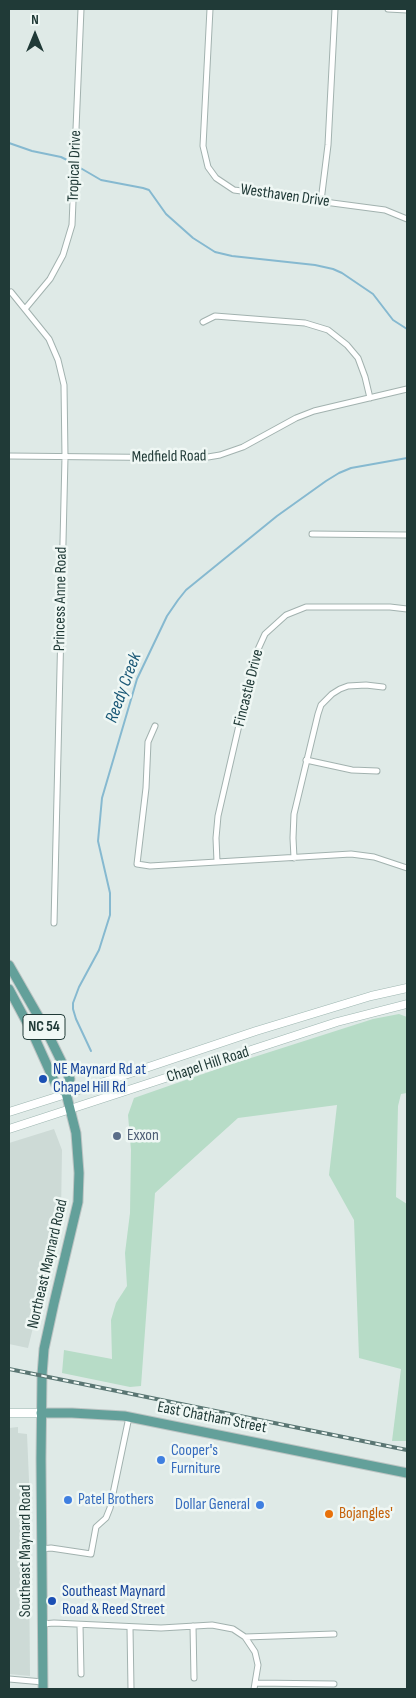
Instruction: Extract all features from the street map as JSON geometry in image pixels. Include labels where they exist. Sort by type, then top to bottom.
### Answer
[{"type":"main road","name":"Northeast Maynard Road","points":[[9,964],[45,1028],[70,1079],[66,1093],[77,1141],[78,1202],[44,1349],[41,1413]]},
{"type":"main road","name":"Chapel Hill Road","points":[[9,1112],[256,1031],[371,996],[407,988]]},
{"type":"main road","name":"Northeast Maynard Road","points":[[9,989],[33,1034],[56,1085],[66,1093]]},
{"type":"main road","name":"Chapel Hill Road","points":[[9,1129],[337,1022],[407,1004]]},
{"type":"main road","name":"East Chatham Street","points":[[9,1413],[72,1413],[129,1417],[407,1473]]},
{"type":"main road","name":"Southeast Maynard Road","points":[[41,1413],[43,1686]]},
{"type":"street","name":"Tropical Drive","points":[[25,309],[50,279],[63,254],[72,225],[81,9]]},
{"type":"street","name":"Westhaven Drive","points":[[210,9],[203,146],[208,167],[216,178],[234,190],[385,210],[407,219]]},
{"type":"street","points":[[321,201],[328,145],[334,9]]},
{"type":"street","points":[[388,9],[407,10]]},
{"type":"street","name":"Princess Anne Road","points":[[11,292],[49,339],[61,370],[65,392],[54,923]]},
{"type":"street","points":[[203,322],[215,316],[305,322],[328,330],[347,345],[358,358],[370,398]]},
{"type":"street","name":"Medfield Road","points":[[9,456],[193,459],[210,457],[243,447],[306,414],[407,389]]},
{"type":"street","points":[[312,534],[407,535]]},
{"type":"street","name":"Fincastle Drive","points":[[217,862],[216,838],[218,816],[255,656],[265,634],[286,615],[306,607],[390,607],[407,609]]},
{"type":"street","points":[[294,858],[294,814],[318,714],[326,699],[340,688],[348,686],[383,687]]},
{"type":"street","points":[[154,726],[148,742],[146,788],[137,864],[150,866],[361,855],[374,857],[407,868]]},
{"type":"street","points":[[306,760],[352,770],[376,771]]},
{"type":"street","points":[[41,1549],[51,1548],[91,1554],[96,1527],[106,1518],[110,1508],[129,1417]]},
{"type":"street","points":[[42,1624],[54,1623],[130,1628],[212,1625],[226,1627],[245,1636],[254,1647],[257,1659],[254,1689]]},
{"type":"street","points":[[80,1625],[81,1674]]},
{"type":"street","points":[[192,1626],[194,1678]]},
{"type":"street","points":[[130,1628],[131,1689]]},
{"type":"street","points":[[245,1636],[334,1634]]},
{"type":"street","points":[[9,1678],[43,1686]]},
{"type":"street","points":[[255,1683],[334,1684]]},
{"type":"shaded area","points":[[54,1129],[62,1150],[61,1213],[28,1348],[9,1344],[9,1143]]},
{"type":"shaded area","points":[[18,1427],[18,1433],[27,1434],[31,1526],[29,1561],[30,1676],[9,1674],[9,1428]]},
{"type":"green space","points":[[399,1014],[407,1017],[407,1093],[401,1094],[398,1106],[396,1197],[407,1204],[407,1441],[392,1441],[401,1369],[359,1358],[354,1220],[329,1175],[337,1105],[238,1118],[155,1193],[141,1386],[130,1387],[62,1373],[64,1350],[112,1359],[111,1320],[116,1303],[127,1286],[125,1253],[130,1213],[131,1150],[128,1115],[134,1098],[226,1066],[373,1019]]},
{"type":"waterway","points":[[9,143],[32,151],[61,157],[73,163]]},
{"type":"waterway","points":[[77,166],[101,180],[149,190],[166,214],[193,238],[215,252],[232,256],[315,265],[342,273],[373,294],[393,320],[407,329]]},
{"type":"waterway","name":"Reedy Creek","points":[[91,1051],[76,1019],[73,1003],[79,987],[99,950],[110,915],[110,893],[98,841],[102,798],[137,679],[167,616],[186,590],[277,516],[326,481],[351,468],[407,458]]},
{"type":"railway","points":[[9,1369],[407,1450]]},
{"type":"place","name":"NE Maynard Rd at Chapel Hill Rd","points":[[43,1079]]},
{"type":"place","name":"Exxon","points":[[117,1136]]},
{"type":"place","name":"Cooper's Furniture","points":[[161,1460]]},
{"type":"place","name":"Patel Brothers","points":[[68,1500]]},
{"type":"place","name":"Dollar General","points":[[260,1505]]},
{"type":"place","name":"Bojangles'","points":[[329,1514]]},
{"type":"place","name":"Southeast Maynard Road & Reed Street","points":[[52,1601]]}]
